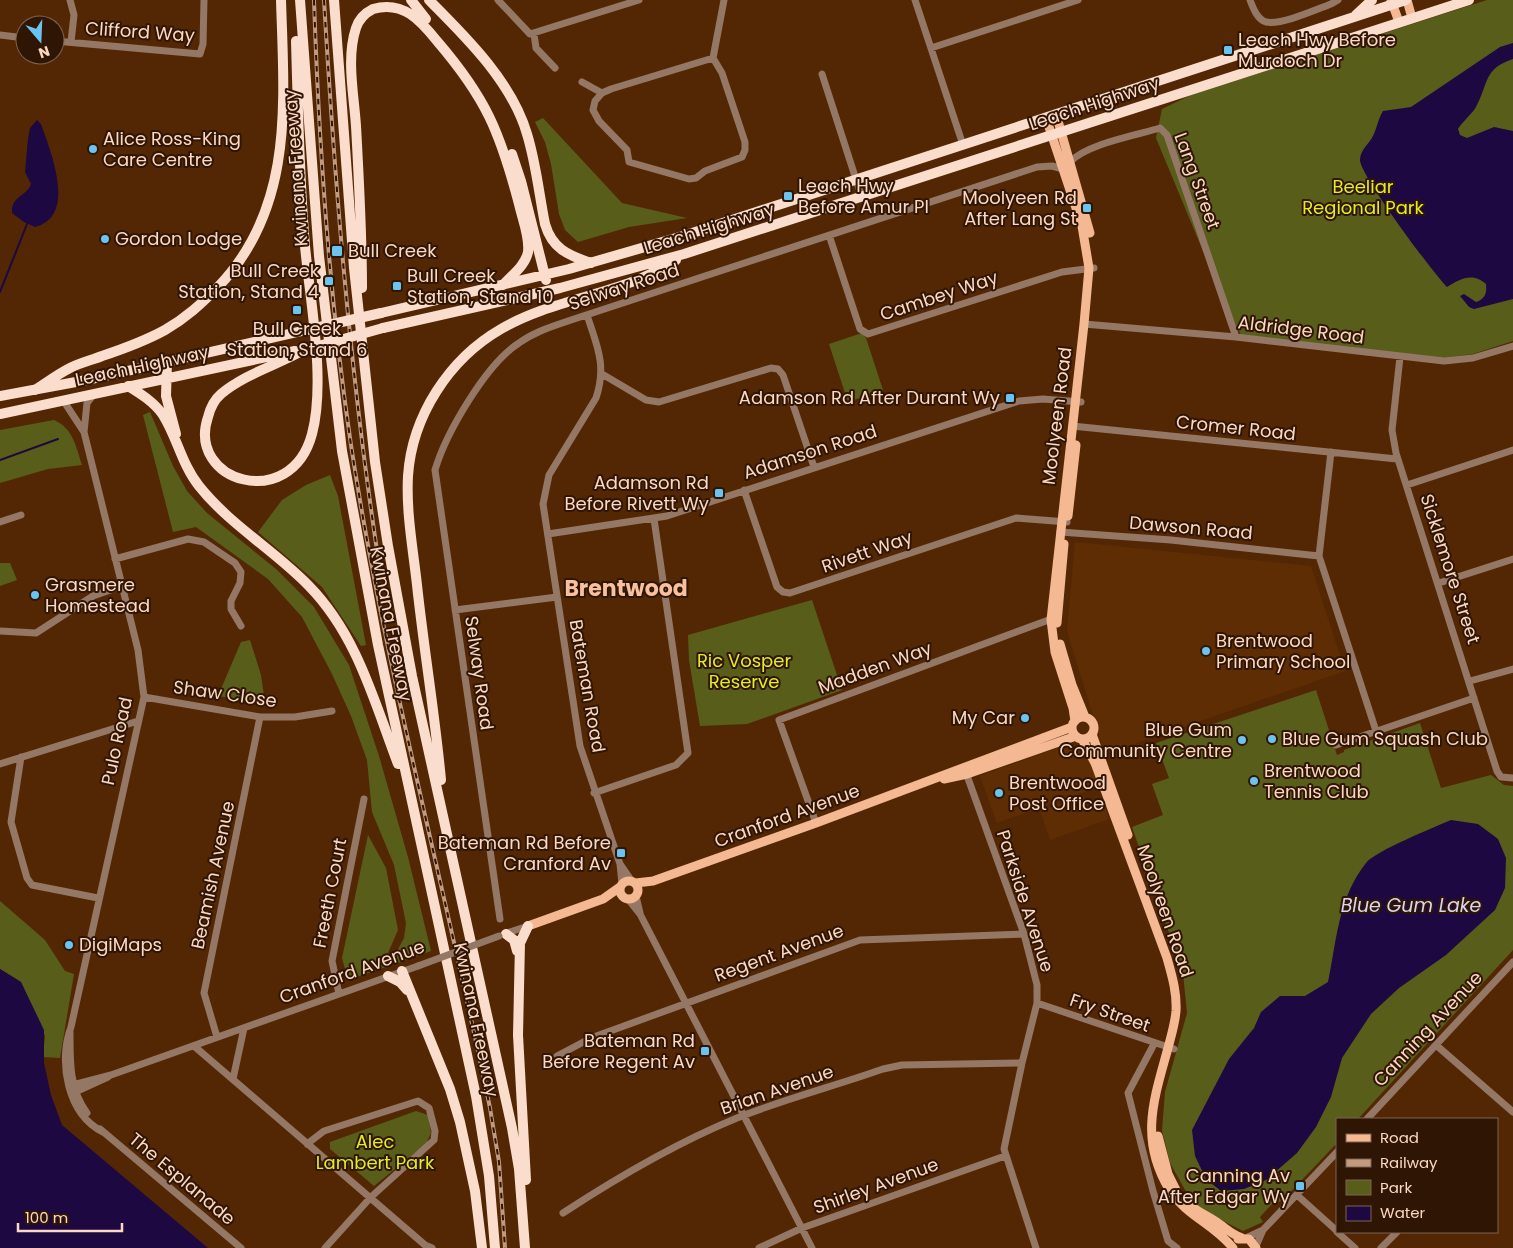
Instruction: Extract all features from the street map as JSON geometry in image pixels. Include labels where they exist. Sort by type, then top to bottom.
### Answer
[{"type":"highway","points":[[34,390],[71,367],[145,339],[183,319],[198,308],[228,277],[246,251],[264,217],[275,186],[283,128],[281,0]]},
{"type":"highway","points":[[295,0],[301,197],[316,361],[318,399],[316,420],[304,454],[283,474],[258,482],[234,476],[222,469],[208,448],[205,436],[206,423],[211,408],[220,395],[245,378],[279,364],[304,350]]},
{"type":"highway","name":"Kwinana Freeway","points":[[300,0],[319,256],[341,442],[368,599],[476,1096],[490,1176],[495,1248]]},
{"type":"highway","name":"Kwinana Freeway","points":[[334,0],[363,354],[375,462],[396,593],[512,1128],[519,1169],[525,1248]]},
{"type":"highway","points":[[411,0],[417,12],[480,96],[504,150],[528,245],[524,261],[503,285]]},
{"type":"highway","points":[[428,0],[453,24],[492,71],[515,107],[527,133],[549,237],[558,249],[567,255],[591,263]]},
{"type":"highway","points":[[1353,17],[1372,0]]},
{"type":"highway","name":"Leach Highway","points":[[0,396],[381,313],[591,263],[683,236],[857,180],[1353,17],[1392,2],[1406,0]]},
{"type":"highway","name":"Leach Highway","points":[[0,414],[166,377],[304,350],[382,328],[548,290],[684,254],[862,198],[1274,62],[1469,0]]},
{"type":"highway","points":[[363,354],[362,232],[352,70],[354,37],[360,20],[375,8],[396,5],[417,12]]},
{"type":"highway","points":[[432,31],[478,82],[503,130],[521,181],[548,290]]},
{"type":"highway","points":[[1268,44],[1274,62]]},
{"type":"highway","points":[[444,813],[437,732],[424,649],[409,508],[410,460],[421,420],[435,392],[462,358],[500,329],[542,311],[658,272],[684,254]]},
{"type":"highway","points":[[167,361],[166,396],[181,456]]},
{"type":"highway","points":[[128,386],[145,396],[163,415],[191,475],[214,504],[309,586],[343,629],[363,669],[412,800]]},
{"type":"highway","points":[[528,926],[521,939],[519,959],[518,1035],[530,1248]]},
{"type":"highway","points":[[503,935],[514,940],[519,959]]},
{"type":"highway","points":[[402,971],[460,1122],[476,1192],[482,1248]]},
{"type":"highway","points":[[388,976],[400,982],[412,996]]},
{"type":"main road","points":[[1406,0],[1412,18]]},
{"type":"main road","points":[[1392,2],[1399,22]]},
{"type":"main road","name":"Moolyeen Road","points":[[1051,116],[1067,165],[1092,268],[1054,618],[1055,652],[1073,708],[1076,730],[1095,763],[1173,976],[1176,1011],[1171,1048],[1156,1122],[1168,1174],[1176,1190],[1189,1206],[1218,1223],[1227,1232],[1244,1238]]},
{"type":"main road","name":"Moolyeen Road","points":[[1054,618],[1060,648],[1085,717],[1094,723],[1092,734],[1178,975],[1181,1016],[1151,1115],[1157,1160],[1164,1180],[1177,1200],[1196,1219],[1226,1240],[1233,1248]]},
{"type":"main road","points":[[1085,717],[1076,730],[1092,734]]},
{"type":"main road","name":"Cranford Avenue","points":[[528,926],[1076,730]]},
{"type":"main road","points":[[1233,1248],[1236,1242],[1244,1238],[1252,1241],[1256,1247]]},
{"type":"street","points":[[70,0],[74,15],[71,42]]},
{"type":"street","name":"Clifford Way","points":[[65,41],[200,54],[203,44],[204,0]]},
{"type":"street","points":[[498,0],[526,31],[534,34],[639,0]]},
{"type":"street","points":[[713,58],[620,85],[602,93],[593,110],[599,121],[627,150],[629,162],[689,179],[696,178],[705,171],[742,157],[746,150],[722,73],[713,58],[724,0]]},
{"type":"street","points":[[915,0],[963,145]]},
{"type":"street","points":[[931,48],[1078,0]]},
{"type":"street","points":[[1250,0],[1257,16],[1265,22],[1279,22],[1332,4],[1338,0]]},
{"type":"street","points":[[534,34],[536,48],[555,68]]},
{"type":"street","points":[[0,35],[15,37]]},
{"type":"street","points":[[822,74],[862,198]]},
{"type":"street","points":[[582,82],[602,93]]},
{"type":"street","name":"Lang Street","points":[[1067,165],[1076,156],[1093,149],[1160,128],[1169,138],[1236,338]]},
{"type":"street","name":"Selway Road","points":[[500,919],[434,470],[442,446],[494,364],[517,344],[539,331],[1037,167],[1067,165]]},
{"type":"street","name":"Cambey Way","points":[[829,235],[860,330],[868,334],[1062,272],[1092,268]]},
{"type":"street","name":"Bateman Road","points":[[586,315],[600,354],[602,374],[596,398],[549,475],[543,504],[580,746],[594,792],[629,890],[640,914],[812,1248]]},
{"type":"street","name":"Aldridge Road","points":[[1087,324],[1236,338],[1400,358],[1444,361],[1462,360],[1513,346]]},
{"type":"street","name":"Sicklemore Street","points":[[1400,358],[1392,430],[1397,459],[1439,582],[1497,771],[1501,777],[1512,778]]},
{"type":"street","points":[[602,374],[646,400],[659,402],[771,368],[778,369],[783,375],[814,467]]},
{"type":"street","name":"Pulo Road","points":[[84,432],[87,403],[94,394]]},
{"type":"street","name":"Pulo Road","points":[[63,400],[84,432],[138,650],[144,697],[70,1027],[69,1066],[72,1089]]},
{"type":"street","name":"Adamson Road","points":[[548,534],[654,519],[1019,400],[1078,402]]},
{"type":"street","name":"Cromer Road","points":[[1075,427],[1397,459]]},
{"type":"street","points":[[1407,485],[1513,450]]},
{"type":"street","points":[[1331,452],[1319,556],[1376,731]]},
{"type":"street","name":"Rivett Way","points":[[744,490],[777,587],[782,592],[790,592],[1016,518],[1064,522]]},
{"type":"street","points":[[0,522],[21,516]]},
{"type":"street","points":[[594,792],[676,765],[688,753],[654,519]]},
{"type":"street","name":"Dawson Road","points":[[1063,532],[1171,540],[1319,556]]},
{"type":"street","points":[[115,559],[188,539],[204,542],[235,563],[241,572],[240,582],[231,602],[231,609],[241,626]]},
{"type":"street","points":[[1439,582],[1513,560]]},
{"type":"street","points":[[0,631],[36,633],[93,596],[122,586]]},
{"type":"street","points":[[455,610],[557,597]]},
{"type":"street","name":"Madden Way","points":[[816,824],[779,720],[1054,618]]},
{"type":"street","points":[[1470,681],[1513,669]]},
{"type":"street","name":"Shaw Close","points":[[144,697],[260,717],[295,717],[332,711]]},
{"type":"street","points":[[1336,745],[1474,698]]},
{"type":"street","name":"Beamish Avenue","points":[[217,1037],[204,993],[260,717]]},
{"type":"street","points":[[0,764],[138,721]]},
{"type":"street","points":[[22,757],[11,822],[27,878],[32,885],[98,898]]},
{"type":"street","name":"Parkside Avenue","points":[[965,771],[1024,934],[1037,985],[1038,1004],[1022,1063],[1005,1141],[1004,1156],[1036,1248]]},
{"type":"street","name":"Freeth Court","points":[[339,994],[332,961],[364,799]]},
{"type":"street","name":"Cranford Avenue","points":[[72,1089],[528,926]]},
{"type":"street","name":"Regent Avenue","points":[[557,1056],[591,1038],[860,940],[1024,934]]},
{"type":"street","name":"Canning Avenue","points":[[1368,1118],[1513,962]]},
{"type":"street","name":"Fry Street","points":[[1038,1004],[1154,1044],[1171,1048]]},
{"type":"street","points":[[233,1079],[244,1028]]},
{"type":"street","points":[[1154,1044],[1128,1093],[1168,1241],[1177,1248]]},
{"type":"street","points":[[1436,1045],[1513,1112]]},
{"type":"street","points":[[194,1046],[425,1245],[432,1248]]},
{"type":"street","name":"Brian Avenue","points":[[563,1213],[603,1186],[687,1140],[744,1116],[883,1070],[902,1065],[1022,1063]]},
{"type":"street","name":"The Esplanade","points":[[72,1089],[85,1111],[103,1132],[241,1248]]},
{"type":"street","points":[[307,1144],[324,1131],[418,1101],[429,1108],[436,1131],[434,1140],[371,1197],[326,1248]]},
{"type":"street","points":[[1256,1247],[1263,1230],[1336,1153]]},
{"type":"street","name":"Shirley Avenue","points":[[759,1248],[802,1228],[1004,1156]]},
{"type":"street","points":[[1296,1195],[1336,1231]]},
{"type":"street","points":[[1244,1238],[1263,1230]]},
{"type":"street","points":[[1338,1233],[1355,1248]]},
{"type":"street","points":[[1381,1248],[1396,1233]]},
{"type":"shaded area","name":"Brentwood Primary School","points":[[1075,542],[1311,566],[1345,671],[1105,754],[1067,631]]},
{"type":"shaded area","points":[[1068,744],[1082,747],[1102,786],[997,823],[980,776]]},
{"type":"shaded area","points":[[1084,795],[1088,807],[1103,802],[1109,819],[1050,840],[1040,811]]},
{"type":"green space","name":"Beeliar Regional Park","points":[[1487,0],[1513,0],[1513,341],[1473,354],[1442,358],[1242,336],[1232,321],[1156,138],[1162,109],[1191,95]]},
{"type":"green space","points":[[543,118],[622,203],[687,218],[629,227],[578,242],[565,230],[559,214],[551,164],[545,142],[535,122]]},
{"type":"green space","points":[[862,333],[866,338],[883,390],[848,402],[829,344]]},
{"type":"green space","points":[[150,412],[173,466],[187,491],[207,513],[276,569],[314,607],[349,665],[379,756],[408,857],[431,951],[396,964],[397,951],[404,938],[406,923],[394,865],[372,812],[367,760],[351,716],[332,674],[302,617],[268,579],[196,527],[173,532],[143,415]]},
{"type":"green space","points":[[54,420],[70,433],[82,465],[48,469],[0,483],[0,430]]},
{"type":"green space","points":[[330,475],[338,496],[366,645],[361,646],[322,587],[258,532],[282,500],[306,485]]},
{"type":"green space","points":[[0,563],[10,563],[17,580],[0,586]]},
{"type":"green space","name":"Ric Vosper Reserve","points":[[812,600],[842,690],[747,724],[700,726],[689,660],[688,635]]},
{"type":"green space","points":[[250,640],[261,675],[265,703],[218,696],[241,642]]},
{"type":"green space","points":[[1316,690],[1337,755],[1344,752],[1344,750],[1420,723],[1441,788],[1491,775],[1504,785],[1513,786],[1513,950],[1359,1118],[1336,1118],[1336,1144],[1282,1201],[1273,1203],[1260,1217],[1263,1222],[1243,1231],[1194,1206],[1170,1163],[1162,1131],[1165,1092],[1187,1013],[1183,973],[1132,827],[1163,815],[1152,784],[1169,778],[1156,743]]},
{"type":"green space","points":[[368,835],[386,868],[398,930],[388,953],[389,966],[348,980],[342,958]]},
{"type":"green space","points":[[0,901],[45,940],[65,971],[74,974],[60,1058],[43,1057],[45,1036],[21,982],[0,969]]},
{"type":"green space","name":"Alec Lambert Park","points":[[416,1111],[428,1115],[431,1133],[426,1144],[374,1186],[330,1149],[330,1142]]},
{"type":"water","points":[[1513,43],[1513,59],[1496,67],[1492,72],[1476,107],[1458,129],[1460,135],[1467,138],[1494,127],[1513,131],[1513,299],[1474,309],[1469,307],[1460,296],[1464,294],[1476,302],[1479,301],[1485,295],[1486,284],[1476,278],[1466,278],[1447,287],[1413,245],[1384,203],[1363,169],[1360,156],[1373,136],[1383,111],[1411,107],[1500,47]]},
{"type":"water","points":[[37,120],[41,124],[50,150],[58,181],[58,196],[55,210],[48,220],[35,227],[12,213],[12,207],[31,184],[25,172],[28,139],[30,128]]},
{"type":"water","name":"Blue Gum Lake","points":[[1451,820],[1478,824],[1498,839],[1506,858],[1505,888],[1495,910],[1446,955],[1399,988],[1371,1014],[1342,1058],[1331,1097],[1316,1127],[1297,1153],[1266,1180],[1244,1189],[1221,1191],[1206,1179],[1195,1156],[1192,1130],[1229,1059],[1254,1028],[1261,1012],[1280,996],[1305,996],[1328,982],[1344,905],[1357,876],[1366,863],[1381,852]]},
{"type":"water","points":[[0,969],[21,982],[44,1030],[44,1063],[51,1095],[62,1125],[208,1248],[0,1248]]},
{"type":"waterway","points":[[0,292],[27,224]]},
{"type":"waterway","points":[[0,460],[58,439]]},
{"type":"railway","points":[[314,0],[326,223],[343,389],[351,445],[365,528],[398,695],[490,1108],[499,1162],[505,1248]]},
{"type":"railway","points":[[324,0],[333,140],[345,279],[359,418],[378,557]]},
{"type":"place","name":"Leach Hwy Before Murdoch Dr","points":[[1228,50]]},
{"type":"place","name":"Alice Ross-King Care Centre","points":[[93,149]]},
{"type":"place","name":"Leach Hwy Before Amur Pl","points":[[788,196]]},
{"type":"place","name":"Moolyeen Rd After Lang St","points":[[1087,208]]},
{"type":"place","name":"Gordon Lodge","points":[[105,239]]},
{"type":"place","name":"Bull Creek","points":[[337,251]]},
{"type":"place","name":"Bull Creek Station, Stand 4","points":[[329,281]]},
{"type":"place","name":"Bull Creek Station, Stand 10","points":[[397,286]]},
{"type":"place","name":"Bull Creek Station, Stand 6","points":[[297,310]]},
{"type":"place","name":"Adamson Rd After Durant Wy","points":[[1010,398]]},
{"type":"place","name":"Adamson Rd Before Rivett Wy","points":[[719,493]]},
{"type":"place","name":"Grasmere Homestead","points":[[35,595]]},
{"type":"place","name":"Brentwood Primary School","points":[[1206,651]]},
{"type":"place","name":"My Car","points":[[1025,718]]},
{"type":"place","name":"Blue Gum Squash Club","points":[[1272,739]]},
{"type":"place","name":"Blue Gum Community Centre","points":[[1242,740]]},
{"type":"place","name":"Brentwood Tennis Club","points":[[1254,781]]},
{"type":"place","name":"Brentwood Post Office","points":[[999,793]]},
{"type":"place","name":"Bateman Rd Before Cranford Av","points":[[621,853]]},
{"type":"place","name":"DigiMaps","points":[[69,945]]},
{"type":"place","name":"Bateman Rd Before Regent Av","points":[[705,1051]]},
{"type":"place","name":"Canning Av After Edgar Wy","points":[[1300,1186]]},
{"type":"district","name":"Brentwood","points":[[626,588]]}]
